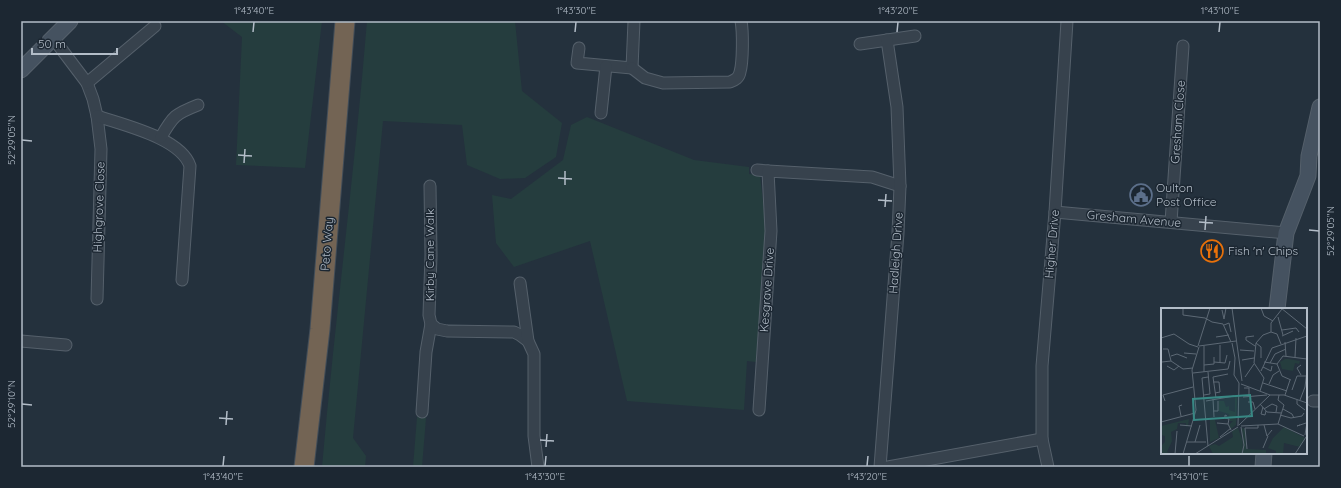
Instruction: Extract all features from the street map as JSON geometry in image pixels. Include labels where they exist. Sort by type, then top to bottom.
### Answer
[{"type":"highway","name":"Peto Way","points":[[304,467],[320,329],[344,21]]},
{"type":"main road","points":[[21,70],[70,21]]},
{"type":"main road","points":[[1277,308],[1286,233],[1314,176],[1309,156],[1320,108]]},
{"type":"main road","points":[[1263,467],[1264,454]]},
{"type":"street","points":[[632,68],[634,21]]},
{"type":"street","points":[[579,48],[577,63],[632,68],[646,78],[663,83],[730,82],[736,79],[740,72],[742,38],[741,21]]},
{"type":"street","name":"Higher Drive","points":[[1048,467],[1042,439],[1042,366],[1055,212],[1067,21]]},
{"type":"street","points":[[87,83],[155,26]]},
{"type":"street","points":[[860,44],[915,36]]},
{"type":"street","name":"Highgrove Close","points":[[53,38],[87,83],[93,98],[97,116],[101,149],[97,298]]},
{"type":"street","name":"Hadleigh Drive","points":[[880,467],[898,233],[900,186],[897,107],[887,40]]},
{"type":"street","name":"Gresham Close","points":[[1171,222],[1183,46]]},
{"type":"street","points":[[601,113],[606,66]]},
{"type":"street","points":[[161,137],[171,119],[180,112],[198,104]]},
{"type":"street","points":[[97,116],[161,137],[188,159],[190,166],[182,280]]},
{"type":"street","points":[[757,170],[872,177],[900,186]]},
{"type":"street","name":"Kesgrave Drive","points":[[759,410],[771,231],[768,171]]},
{"type":"street","name":"Kirby Cane Walk","points":[[422,412],[426,352],[431,324],[429,316],[431,255],[430,186]]},
{"type":"street","name":"Gresham Avenue","points":[[1055,212],[1286,233]]},
{"type":"street","points":[[520,283],[528,341],[534,354],[534,436],[538,467]]},
{"type":"street","points":[[431,324],[437,329],[448,331],[514,332],[528,341]]},
{"type":"street","points":[[21,340],[66,345]]},
{"type":"street","points":[[888,467],[1042,439]]},
{"type":"green space","points":[[221,21],[322,21],[305,168],[236,165],[242,37]]},
{"type":"green space","points":[[367,21],[515,21],[522,91],[562,123],[556,157],[525,178],[500,179],[467,165],[462,125],[383,121],[353,438],[366,456],[365,467],[322,467],[357,133]]},
{"type":"green space","points":[[587,117],[694,160],[749,167],[749,174],[760,175],[766,229],[756,362],[747,361],[744,410],[627,401],[590,241],[514,267],[496,243],[492,195],[511,199],[563,160],[571,125]]},
{"type":"green space","points":[[417,417],[426,418],[422,467],[413,467]]},
{"type":"place","name":"Oulton Post Office","points":[[1141,195]]},
{"type":"place","name":"Fish 'n' Chips","points":[[1212,251]]}]
